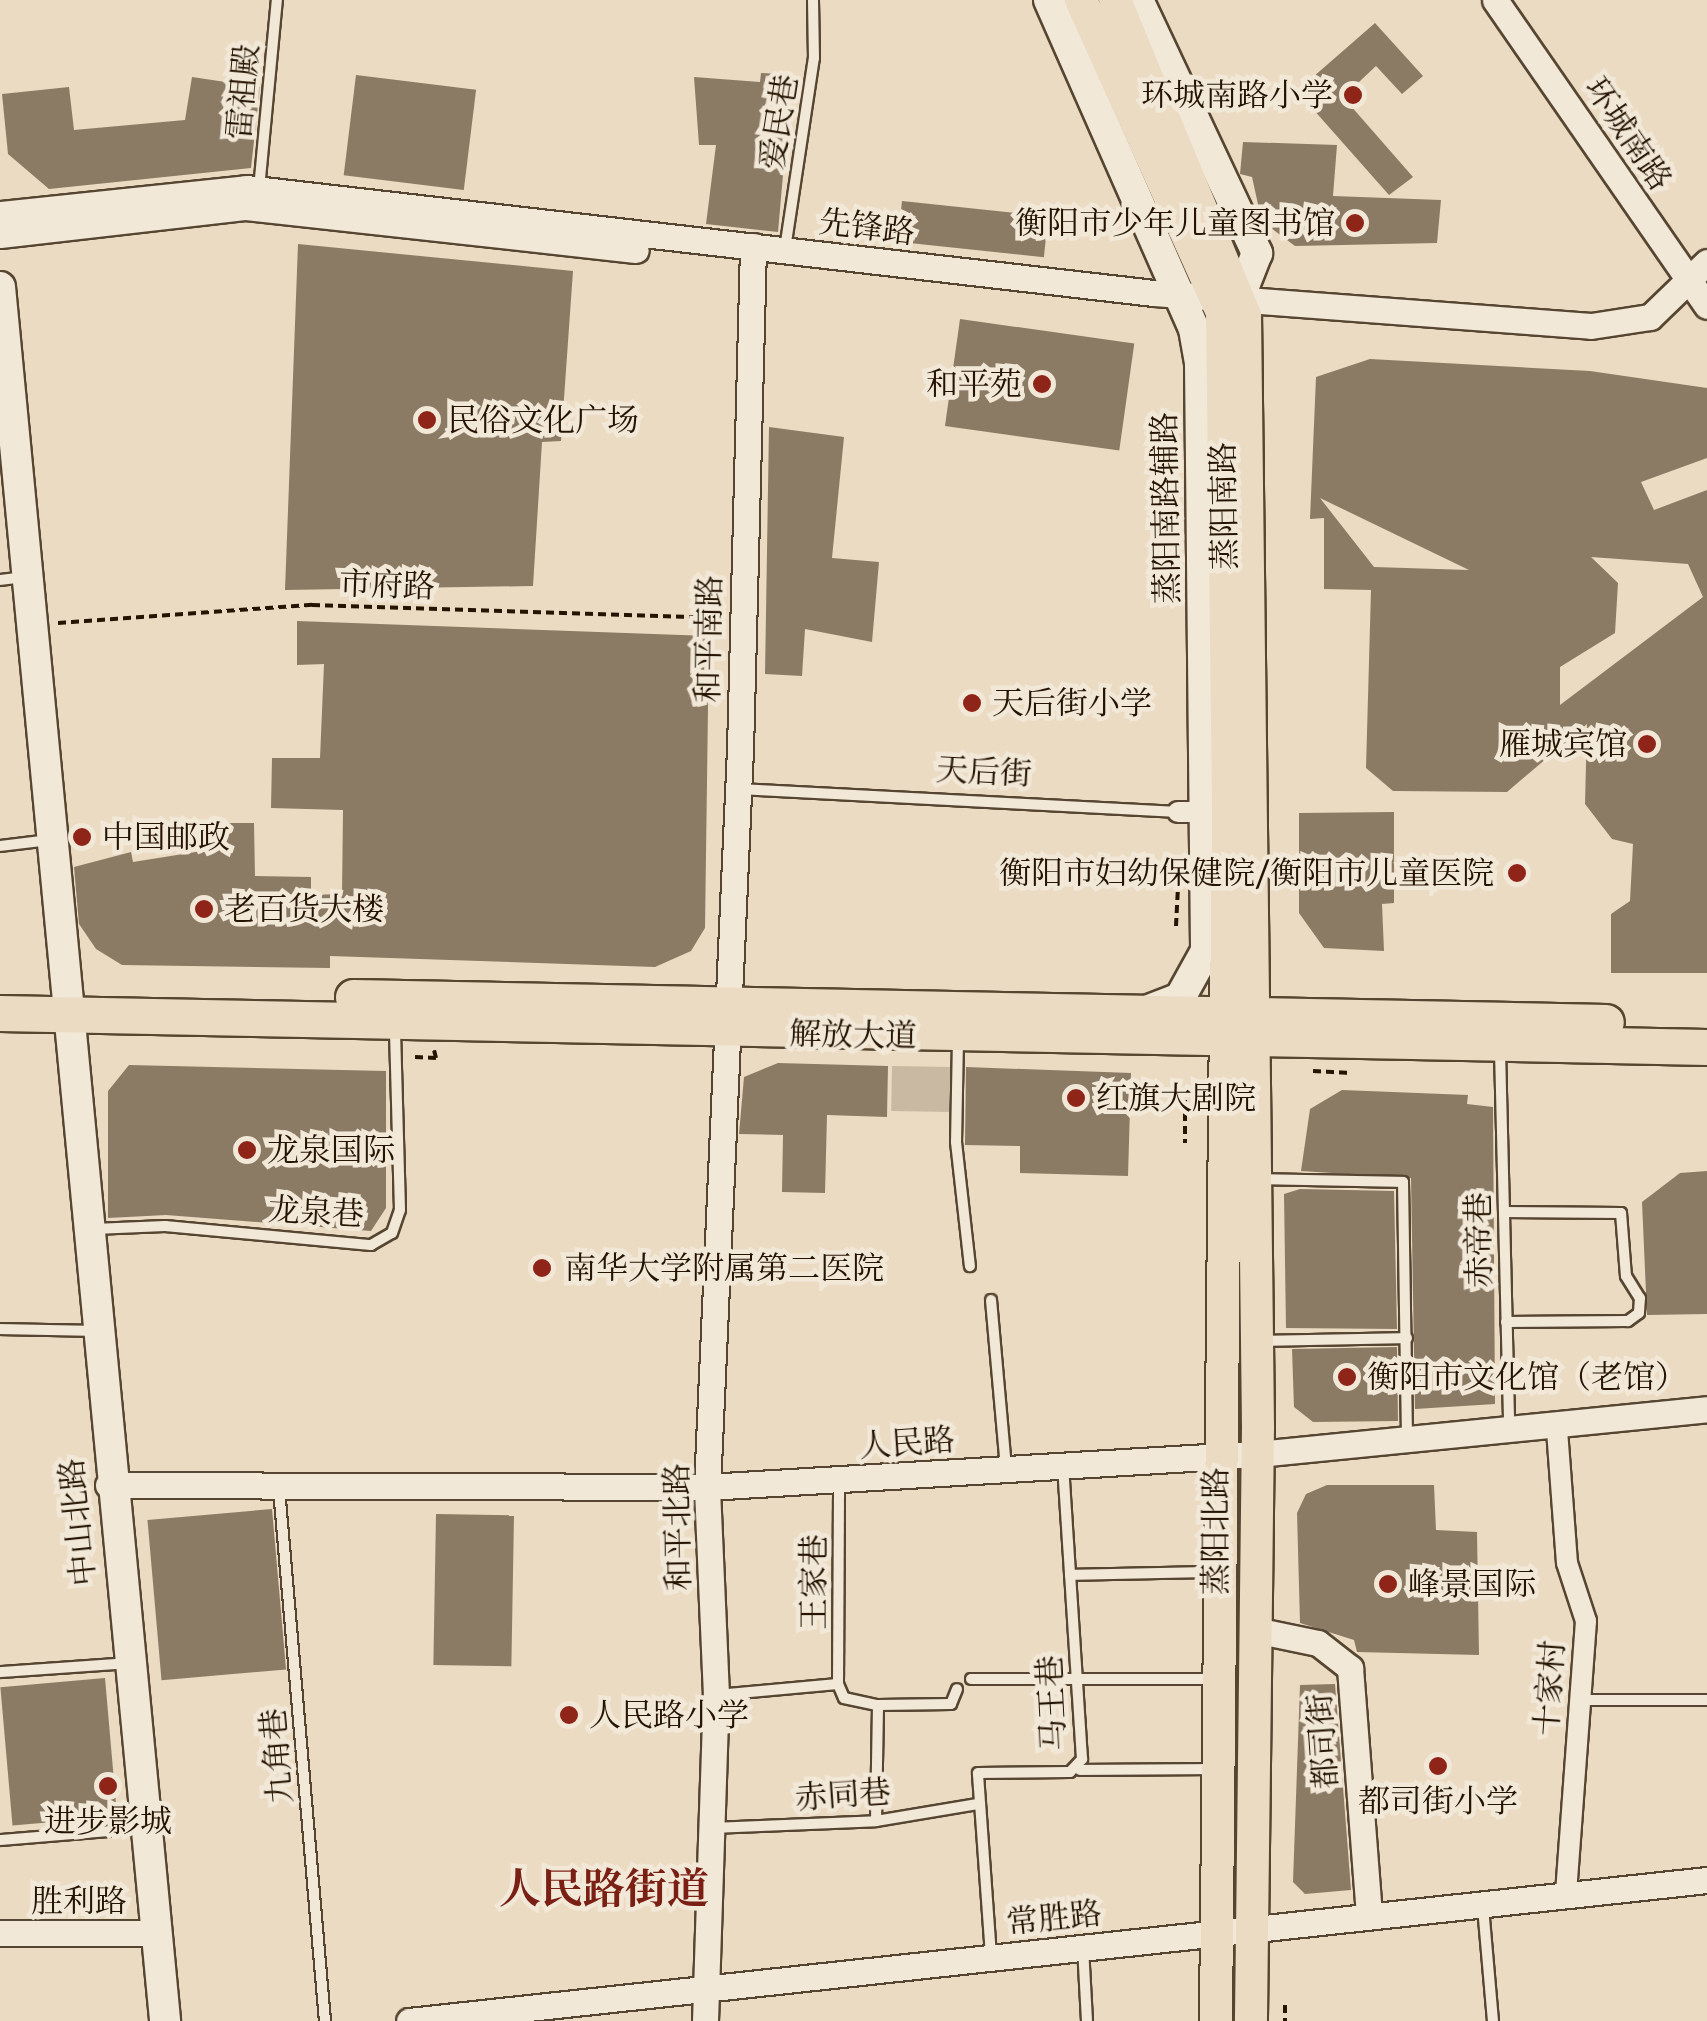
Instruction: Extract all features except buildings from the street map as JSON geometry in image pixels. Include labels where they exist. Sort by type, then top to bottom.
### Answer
[{"type":"highway","name":"解放大道","points":[[0,993],[64,1004],[403,1036],[728,1018],[958,1038],[1240,1029],[1707,1024]]},
{"type":"highway","name":"解放大道","points":[[0,1013],[64,1004],[728,1018],[1142,1013],[1240,1029],[1500,1045],[1707,1047]]},
{"type":"main road","points":[[1049,0],[1214,305],[1257,252],[1138,0]]},
{"type":"main road","name":"蒸阳南路","points":[[1081,0],[1214,305],[1204,812],[1240,1029]]},
{"type":"main road","name":"蒸阳南路","points":[[1115,0],[1214,305],[1240,1029]]},
{"type":"main road","name":"中山北路","points":[[0,287],[14,579],[32,625],[108,1486],[130,1663],[165,2021]]},
{"type":"main road","points":[[1142,1013],[1180,998],[1206,951],[1204,812]]},
{"type":"main road","name":"蒸阳北路","points":[[1240,1029],[1257,1180],[1251,2021]]},
{"type":"main road","name":"蒸阳北路","points":[[1216,2021],[1216,1456],[1240,1029]]},
{"type":"street","name":"环城南路","points":[[1495,0],[1701,284]]},
{"type":"street","name":"先锋路","points":[[0,214],[259,190],[752,255],[785,250],[1214,305]]},
{"type":"street","name":"先锋路","points":[[0,235],[246,207],[752,255],[1214,305],[1598,339],[1658,328],[1701,284]]},
{"type":"street","name":"和平南路","points":[[728,1018],[752,255]]},
{"type":"street","name":"和平北路","points":[[706,2021],[716,1695],[708,1486],[728,1018]]},
{"type":"street","name":"人民路","points":[[108,1486],[708,1486],[839,1480],[1258,1454],[1558,1430],[1707,1409]]},
{"type":"street","name":"十家村","points":[[1558,1430],[1567,1563],[1586,1621],[1566,1894]]},
{"type":"street","name":"都司街","points":[[1255,1630],[1318,1643],[1350,1668],[1369,1916]]},
{"type":"street","name":"常胜路","points":[[409,2021],[1707,1880]]},
{"type":"street","name":"胜利路","points":[[0,1933],[157,1933]]},
{"type":"lane","name":"雷祖殿","points":[[259,190],[277,0]]},
{"type":"lane","name":"爱民巷","points":[[785,250],[814,58],[813,0]]},
{"type":"lane","name":"天后街","points":[[738,789],[1204,812]]},
{"type":"lane","points":[[0,846],[50,840]]},
{"type":"lane","name":"龙泉巷","points":[[85,1229],[166,1226],[372,1245],[392,1232],[400,1210],[403,1036]]},
{"type":"lane","points":[[958,1038],[956,1142],[970,1266]]},
{"type":"lane","name":"赤帝巷","points":[[1500,1045],[1509,1434]]},
{"type":"lane","points":[[1257,1180],[1404,1182],[1408,1442]]},
{"type":"lane","points":[[1504,1212],[1621,1213],[1626,1276],[1640,1298],[1640,1313],[1628,1322],[1506,1322]]},
{"type":"lane","points":[[991,1300],[1006,1470]]},
{"type":"lane","points":[[0,1329],[94,1330]]},
{"type":"lane","points":[[1258,1341],[1406,1338]]},
{"type":"lane","name":"马王巷","points":[[978,1804],[978,1773],[987,1769],[1080,1770],[1063,1465]]},
{"type":"lane","name":"王家巷","points":[[838,1684],[839,1480]]},
{"type":"lane","name":"九角巷","points":[[279,1486],[326,2021]]},
{"type":"lane","points":[[1070,1574],[1216,1572]]},
{"type":"lane","points":[[0,1672],[130,1663]]},
{"type":"lane","points":[[970,1679],[1216,1678]]},
{"type":"lane","points":[[716,1695],[838,1684],[844,1698],[878,1704],[952,1704],[958,1689]]},
{"type":"lane","points":[[1579,1700],[1707,1700]]},
{"type":"lane","points":[[876,1821],[878,1704]]},
{"type":"lane","points":[[1080,1770],[1216,1769]]},
{"type":"lane","points":[[978,1804],[991,1958]]},
{"type":"lane","name":"赤同巷","points":[[711,1828],[876,1821],[978,1804]]},
{"type":"lane","points":[[0,1840],[146,1828]]},
{"type":"lane","points":[[1482,1904],[1493,2021]]},
{"type":"lane","points":[[1082,1948],[1087,2021]]},
{"type":"path","name":"市府路","points":[[32,625],[312,605],[742,619]]},
{"type":"path","points":[[1176,926],[1178,886]]},
{"type":"path","points":[[403,1036],[436,1050],[436,1058],[416,1057]]},
{"type":"path","points":[[1313,1071],[1351,1072]]},
{"type":"path","points":[[1184,1100],[1185,1143]]},
{"type":"path","points":[[1284,2005],[1285,2021]]},
{"type":"shaded area","points":[[892,1066],[951,1067],[950,1112],[891,1111]]},
{"type":"place","name":"环城南路小学","points":[[1353,95]]},
{"type":"place","name":"衡阳市少年儿童图书馆","points":[[1355,223]]},
{"type":"place","name":"和平苑","points":[[1042,384]]},
{"type":"place","name":"民俗文化广场","points":[[427,420]]},
{"type":"place","name":"天后街小学","points":[[972,703]]},
{"type":"place","name":"雁城宾馆","points":[[1647,744]]},
{"type":"place","name":"中国邮政","points":[[82,837]]},
{"type":"place","name":"衡阳市妇幼保健院/衡阳市儿童医院","points":[[1517,873]]},
{"type":"place","name":"老百货大楼","points":[[204,909]]},
{"type":"place","name":"红旗大剧院","points":[[1076,1098]]},
{"type":"place","name":"龙泉国际","points":[[247,1150]]},
{"type":"place","name":"南华大学附属第二医院","points":[[542,1268]]},
{"type":"place","name":"衡阳市文化馆（老馆）","points":[[1347,1377]]},
{"type":"place","name":"峰景国际","points":[[1388,1584]]},
{"type":"place","name":"人民路小学","points":[[569,1715]]},
{"type":"place","name":"都司街小学","points":[[1438,1766]]},
{"type":"place","name":"进步影城","points":[[108,1786]]},
{"type":"district","name":"人民路街道","points":[[604,1888]]}]
